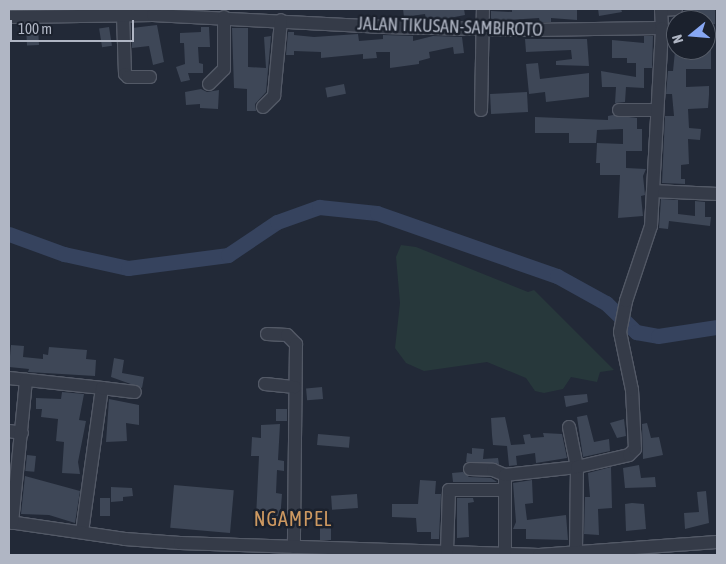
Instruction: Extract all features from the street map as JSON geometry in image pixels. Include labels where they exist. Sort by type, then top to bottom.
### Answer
[{"type":"street","points":[[481,110],[484,9]]},
{"type":"street","points":[[470,469],[493,470],[505,475],[577,467],[629,455],[635,449],[632,390],[620,332],[626,301],[651,226],[655,110],[662,28],[661,9],[676,9]]},
{"type":"street","name":"JALAN TIKUSAN-SAMBIROTO","points":[[9,17],[64,13],[123,16],[224,17],[384,27],[483,30],[662,28]]},
{"type":"street","points":[[123,16],[125,74],[128,77],[150,77]]},
{"type":"street","points":[[209,84],[224,69],[224,17]]},
{"type":"street","points":[[263,107],[274,96],[281,20]]},
{"type":"street","points":[[619,110],[655,110]]},
{"type":"street","points":[[652,191],[717,194]]},
{"type":"street","points":[[267,334],[288,335],[294,339],[294,547]]},
{"type":"street","points":[[9,378],[135,392]]},
{"type":"street","points":[[26,380],[15,432],[10,522],[134,540],[246,550],[294,547],[318,552],[447,551],[576,554],[717,542]]},
{"type":"street","points":[[265,384],[295,386]]},
{"type":"street","points":[[82,532],[102,388]]},
{"type":"street","points":[[569,427],[577,467],[576,554]]},
{"type":"street","points":[[505,475],[505,552]]},
{"type":"street","points":[[447,551],[449,490],[504,490]]},
{"type":"shaded area","points":[[401,245],[416,247],[528,292],[534,290],[614,370],[600,372],[597,382],[571,377],[563,389],[544,393],[535,391],[526,378],[487,362],[424,371],[406,363],[395,348],[400,303],[396,257]]},
{"type":"building","points":[[403,9],[464,9],[465,15],[439,20],[426,20],[425,14],[404,17]]},
{"type":"building","points":[[512,9],[577,9],[577,20],[551,18],[551,22],[540,22],[539,18],[491,21],[491,11],[512,12]]},
{"type":"building","points":[[598,9],[621,9],[622,12],[599,16]]},
{"type":"building","points":[[699,9],[715,9],[715,10],[692,10]]},
{"type":"building","points":[[157,25],[164,62],[153,65],[149,46],[132,48],[132,28]]},
{"type":"building","points":[[38,26],[39,45],[27,46],[26,27]]},
{"type":"building","points":[[109,27],[112,46],[102,47],[99,29]]},
{"type":"building","points":[[201,27],[209,27],[210,47],[198,47],[199,63],[203,64],[203,73],[188,73],[190,80],[181,82],[176,67],[185,64],[184,43],[180,43],[180,33],[201,32]]},
{"type":"building","points":[[232,28],[248,28],[248,67],[266,68],[264,37],[271,36],[266,92],[255,104],[256,111],[247,111],[247,89],[234,88]]},
{"type":"building","points":[[288,32],[294,32],[294,35],[314,37],[358,34],[359,41],[383,39],[383,35],[413,36],[413,41],[433,36],[462,37],[464,53],[454,54],[453,47],[429,52],[430,58],[419,61],[419,64],[390,68],[390,52],[376,52],[377,58],[363,59],[363,54],[321,58],[321,52],[294,51],[294,55],[286,55]]},
{"type":"building","points":[[644,36],[653,36],[652,68],[644,68],[644,88],[626,87],[625,102],[615,103],[616,87],[602,87],[601,71],[636,77],[636,63],[627,63],[627,58],[612,58],[612,40],[644,43]]},
{"type":"building","points":[[525,39],[587,39],[589,66],[556,65],[556,61],[572,59],[571,50],[526,52]]},
{"type":"building","points":[[674,60],[711,60],[711,69],[686,69],[686,87],[709,86],[709,95],[708,108],[688,109],[689,128],[701,129],[700,140],[688,139],[689,164],[681,165],[681,179],[685,179],[685,184],[662,183],[665,116],[674,116],[672,94],[666,94],[668,71],[673,71]]},
{"type":"building","points":[[538,63],[540,79],[589,73],[589,97],[546,102],[545,92],[529,94],[526,64]]},
{"type":"building","points":[[344,84],[346,94],[327,97],[325,88]]},
{"type":"building","points":[[201,89],[207,92],[219,90],[218,109],[200,108],[200,104],[186,105],[185,92]]},
{"type":"building","points":[[527,92],[528,112],[491,114],[490,94]]},
{"type":"building","points":[[608,116],[637,118],[637,129],[642,129],[642,151],[626,151],[626,168],[646,169],[643,176],[645,195],[641,196],[643,216],[618,218],[620,175],[600,175],[600,163],[596,163],[597,143],[623,144],[623,129],[597,130],[596,143],[569,143],[569,133],[535,133],[535,117],[608,120]]},
{"type":"building","points":[[661,199],[678,200],[678,214],[695,216],[695,201],[705,202],[705,217],[711,217],[710,226],[669,221],[668,229],[659,228]]},
{"type":"building","points":[[11,345],[24,346],[23,357],[43,359],[43,354],[48,355],[49,347],[87,350],[86,359],[96,360],[95,376],[28,372],[29,369],[9,367]]},
{"type":"building","points":[[114,358],[124,360],[122,373],[144,377],[142,388],[111,377]]},
{"type":"building","points":[[322,387],[323,399],[307,400],[306,388]]},
{"type":"building","points":[[62,392],[84,394],[79,420],[86,421],[78,462],[80,474],[62,473],[64,442],[56,441],[58,419],[41,417],[42,409],[36,409],[36,398],[61,399]]},
{"type":"building","points":[[587,394],[588,402],[566,407],[564,396]]},
{"type":"building","points":[[109,399],[139,405],[139,425],[126,423],[127,441],[106,442]]},
{"type":"building","points":[[276,409],[287,409],[287,421],[276,421]]},
{"type":"building","points":[[587,415],[594,442],[609,439],[610,451],[583,457],[577,417]]},
{"type":"building","points":[[505,417],[511,445],[525,444],[523,435],[530,434],[531,438],[544,437],[543,433],[562,434],[567,458],[536,463],[535,453],[516,456],[517,465],[509,466],[507,446],[493,445],[492,435],[491,418]]},
{"type":"building","points":[[624,419],[626,436],[617,438],[610,423]]},
{"type":"building","points":[[647,423],[651,438],[659,437],[663,455],[643,459],[642,424]]},
{"type":"building","points":[[280,424],[278,460],[284,461],[284,471],[277,470],[276,493],[282,494],[280,520],[256,518],[259,456],[251,456],[252,437],[261,438],[261,425]]},
{"type":"building","points":[[318,434],[350,437],[349,448],[317,445]]},
{"type":"building","points":[[472,448],[484,449],[483,459],[498,458],[499,464],[466,462],[467,453],[472,454]]},
{"type":"building","points":[[27,455],[36,456],[34,472],[25,471]]},
{"type":"building","points":[[639,465],[641,478],[655,477],[656,487],[625,488],[623,468]]},
{"type":"building","points":[[611,467],[612,508],[598,509],[599,535],[584,534],[585,497],[590,497],[588,473]]},
{"type":"building","points":[[463,472],[469,477],[491,478],[497,482],[453,482],[452,473]]},
{"type":"building","points":[[25,476],[80,491],[75,523],[49,515],[21,514]]},
{"type":"building","points":[[420,480],[436,481],[435,494],[441,494],[439,539],[431,539],[431,532],[417,532],[416,518],[392,517],[392,504],[418,504]]},
{"type":"building","points":[[532,480],[533,503],[525,504],[527,520],[566,515],[568,540],[526,539],[526,529],[513,529],[516,522],[513,483]]},
{"type":"building","points":[[174,485],[234,490],[230,533],[170,528]]},
{"type":"building","points":[[111,487],[132,488],[133,496],[123,497],[123,501],[111,502]]},
{"type":"building","points":[[706,491],[709,523],[685,529],[684,513],[699,512],[697,492]]},
{"type":"building","points":[[357,494],[358,508],[332,510],[331,496]]},
{"type":"building","points":[[100,498],[110,498],[110,516],[100,516]]},
{"type":"building","points":[[457,498],[473,498],[474,502],[468,503],[469,537],[457,538]]},
{"type":"building","points":[[625,504],[644,504],[646,529],[626,531]]},
{"type":"building","points":[[320,524],[331,524],[331,540],[320,540]]},
{"type":"waterway","points":[[9,234],[64,254],[128,268],[228,255],[277,222],[319,207],[377,213],[557,276],[606,303],[636,332],[658,336],[717,327]]},
{"type":"district","name":"NGAMPEL","points":[[293,518]]}]
